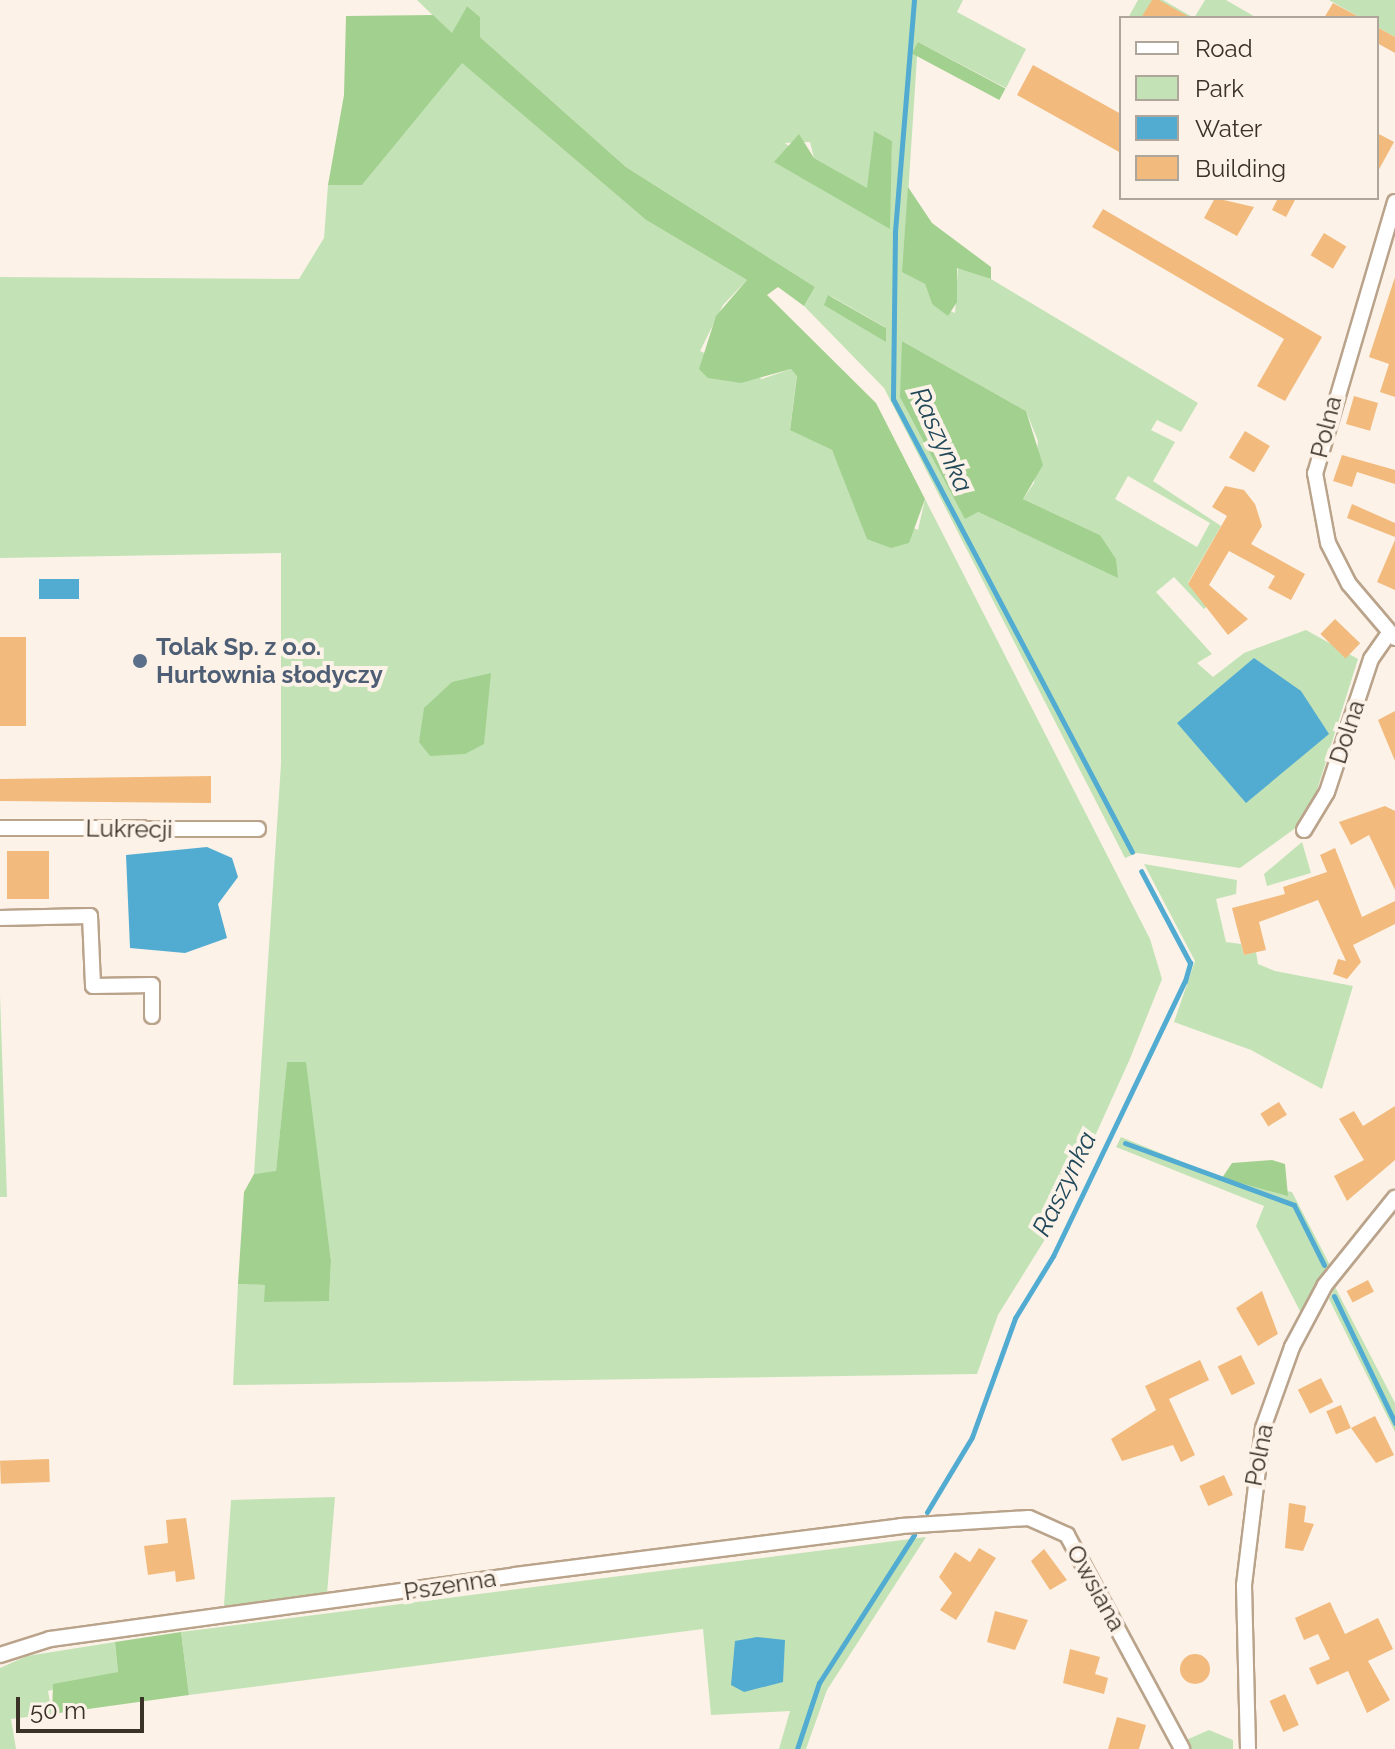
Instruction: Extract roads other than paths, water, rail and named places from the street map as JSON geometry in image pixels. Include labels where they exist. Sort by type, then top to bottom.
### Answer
[{"type":"street","name":"Polna","points":[[1392,636],[1349,584],[1328,543],[1315,473],[1395,202]]},
{"type":"street","name":"Dolna","points":[[1304,830],[1327,792],[1371,659],[1392,636]]},
{"type":"street","name":"Lukrecji","points":[[0,828],[258,829]]},
{"type":"street","points":[[0,918],[90,916],[93,986],[152,985],[152,1016]]},
{"type":"street","name":"Polna","points":[[1248,1749],[1244,1585],[1263,1428],[1292,1347],[1325,1285],[1395,1198]]},
{"type":"street","name":"Owsiana","points":[[901,1526],[1009,1517],[1061,1530],[1182,1749]]},
{"type":"street","name":"Pszenna","points":[[0,1655],[50,1639],[901,1526]]},
{"type":"water","points":[[39,579],[79,579],[79,599],[39,599]]},
{"type":"water","points":[[1254,658],[1301,691],[1329,734],[1246,803],[1177,723]]},
{"type":"water","points":[[207,847],[232,858],[238,877],[218,904],[227,938],[185,953],[130,948],[126,855]]},
{"type":"water","points":[[757,1637],[785,1640],[783,1682],[744,1692],[731,1685],[735,1641]]},
{"type":"waterway","name":"Raszynka","points":[[914,0],[895,233],[893,399],[1132,852]]},
{"type":"waterway","name":"Raszynka","points":[[927,1512],[972,1437],[1015,1318],[1053,1256],[1185,981],[1190,963],[1141,871]]},
{"type":"waterway","points":[[1125,1143],[1294,1205],[1324,1265]]},
{"type":"waterway","points":[[1334,1296],[1395,1423]]},
{"type":"waterway","name":"Raszynka","points":[[797,1749],[819,1683],[914,1535]]},
{"type":"place","name":"Tolak Sp. z o.o. Hurtownia słodyczy","points":[[140,661]]}]
